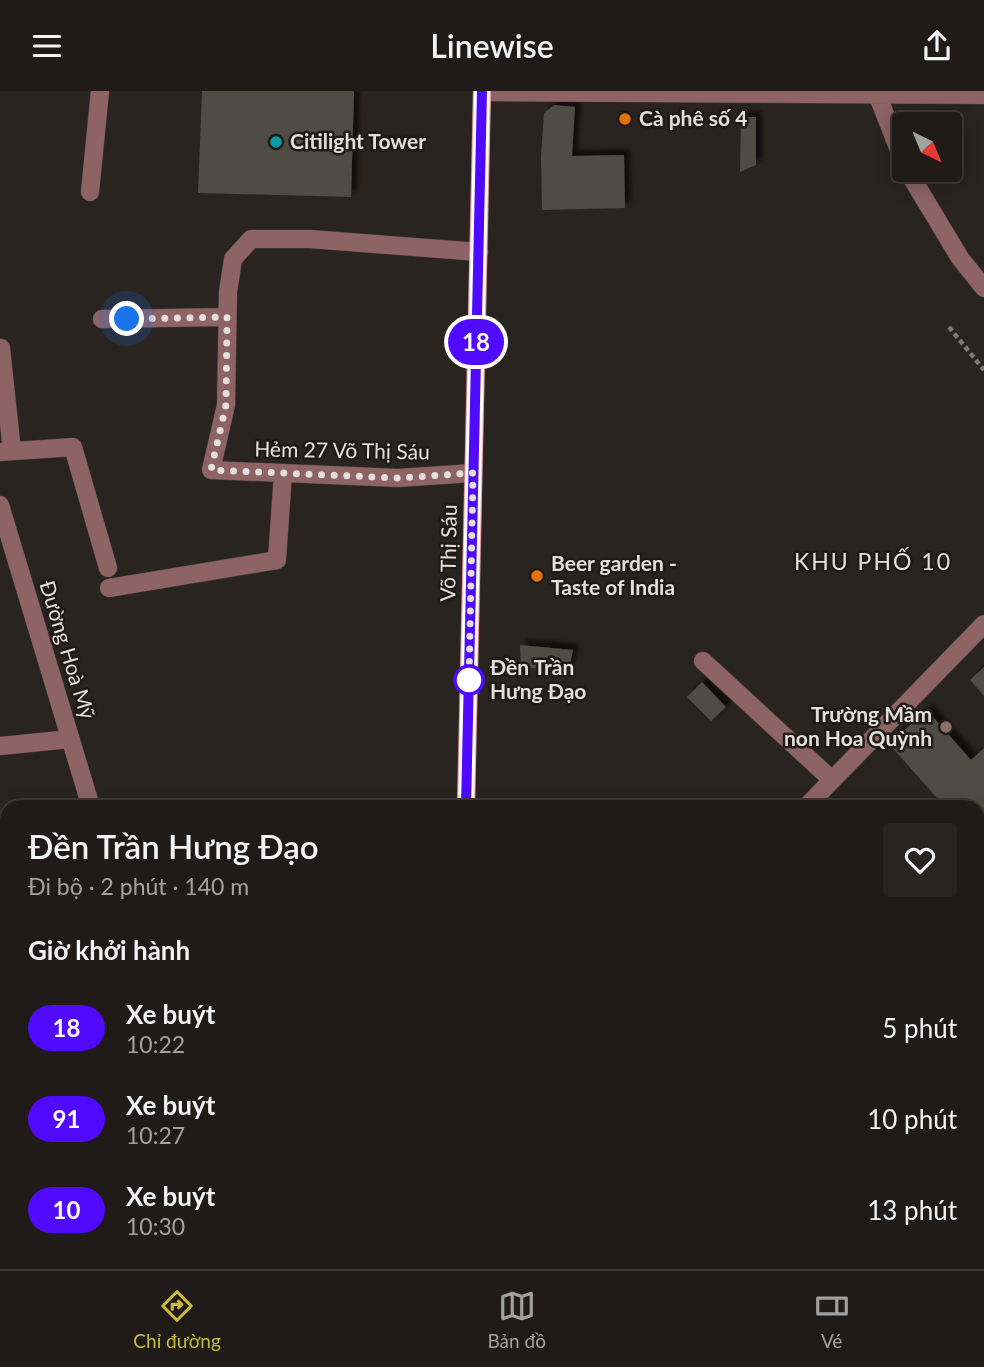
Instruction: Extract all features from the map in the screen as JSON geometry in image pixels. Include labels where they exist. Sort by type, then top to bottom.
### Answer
[{"type":"main road","name":"Võ Thị Sáu","points":[[466,800],[482,92]]},
{"type":"street","points":[[90,192],[100,91]]},
{"type":"street","points":[[482,92],[984,95]]},
{"type":"street","points":[[877,94],[892,132]]},
{"type":"street","points":[[914,182],[960,258],[984,288]]},
{"type":"street","points":[[102,319],[227,317],[233,259],[251,239],[310,239],[479,252]]},
{"type":"street","name":"Hẻm 27 Võ Thị Sáu","points":[[227,317],[226,405],[211,470],[398,478],[473,473]]},
{"type":"street","points":[[1,348],[6,451],[73,447],[108,568]]},
{"type":"street","points":[[109,588],[277,560],[283,473]]},
{"type":"street","name":"Đường Hoà Mỹ","points":[[0,505],[90,800]]},
{"type":"street","points":[[813,800],[984,624]]},
{"type":"street","points":[[703,661],[832,780]]},
{"type":"street","points":[[0,746],[69,739]]},
{"type":"path","points":[[949,327],[984,370]]},
{"type":"building","name":"Citilight Tower","points":[[202,91],[354,91],[351,197],[198,193]]},
{"type":"building","points":[[554,105],[575,107],[572,156],[624,155],[625,208],[542,210],[544,113]]},
{"type":"building","points":[[741,117],[756,117],[756,165],[740,172]]},
{"type":"building","points":[[520,645],[573,650],[569,669],[521,668]]},
{"type":"building","points":[[984,667],[984,696],[970,680]]},
{"type":"building","points":[[702,682],[726,707],[711,721],[687,697]]},
{"type":"building","points":[[927,710],[971,760],[984,748],[984,800],[939,800],[889,744]]},
{"type":"bus line","name":"18","points":[[466,800],[482,91]]},
{"type":"place","name":"Cà phê số 4","points":[[625,119]]},
{"type":"place","name":"Citilight Tower","points":[[276,142]]},
{"type":"place","name":"Beer garden - Taste of India","points":[[537,576]]},
{"type":"place","name":"Đền Trần Hưng Đạo","points":[[469,680]]},
{"type":"place","name":"Trường Mầm non Hoa Quỳnh","points":[[946,727]]},
{"type":"district","name":"KHU PHỐ 10","points":[[873,562]]},
{"type":"route","points":[[127,319],[227,317],[226,405],[211,470],[398,478],[473,473],[469,680]]}]
